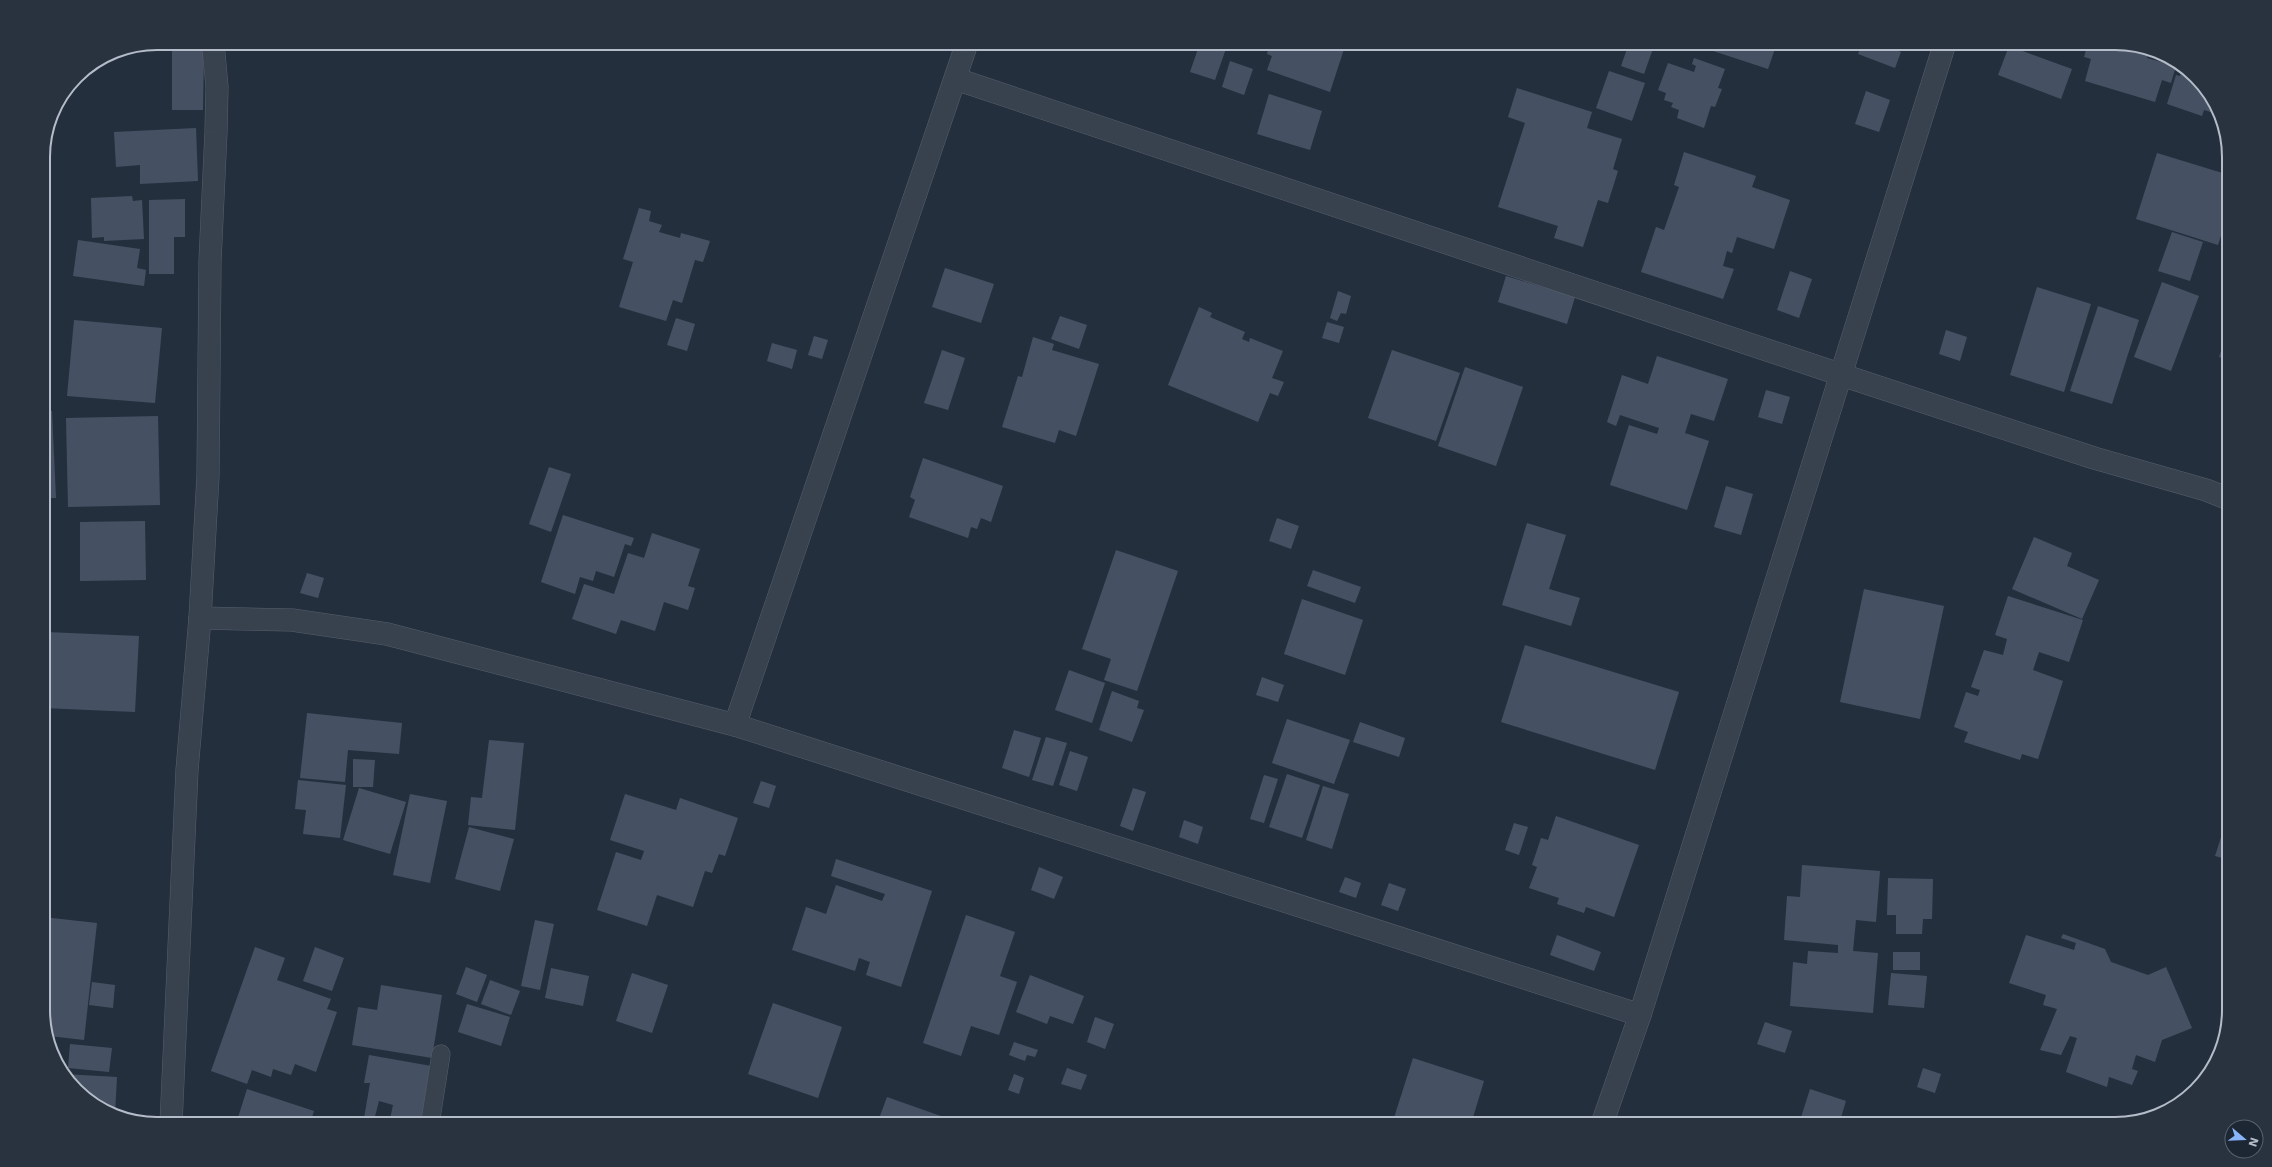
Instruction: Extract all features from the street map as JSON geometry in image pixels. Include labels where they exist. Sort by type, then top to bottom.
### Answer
[{"type":"street","points":[[171,1117],[187,770],[200,618],[208,476],[210,261],[217,87],[214,50]]},
{"type":"street","points":[[735,725],[965,50]]},
{"type":"street","points":[[1604,1117],[1640,1015],[1943,50]]},
{"type":"street","points":[[956,79],[1842,375],[2094,458],[2206,490],[2222,496]]},
{"type":"street","points":[[200,618],[292,620],[387,634],[735,725],[1640,1015]]},
{"type":"lane","points":[[431,1117],[441,1054]]},
{"type":"building","points":[[172,50],[204,50],[203,110],[172,110]]},
{"type":"building","points":[[1198,50],[1226,50],[1215,80],[1190,72]]},
{"type":"building","points":[[1268,50],[1344,50],[1330,92],[1267,70],[1272,56],[1267,54]]},
{"type":"building","points":[[1627,50],[1653,50],[1644,74],[1621,66]]},
{"type":"building","points":[[1710,50],[1775,50],[1768,69]]},
{"type":"building","points":[[1859,50],[1896,50],[1901,52],[1895,68],[1858,54]]},
{"type":"building","points":[[2007,50],[2020,50],[2072,69],[2061,99],[1998,75]]},
{"type":"building","points":[[2086,50],[2122,50],[2148,55],[2147,58],[2166,63],[2175,68],[2171,83],[2162,80],[2155,102],[2085,81],[2091,59],[2084,57]]},
{"type":"building","points":[[1694,58],[1725,69],[1718,88],[1722,89],[1715,107],[1711,106],[1704,128],[1677,118],[1679,110],[1671,107],[1673,103],[1664,100],[1666,93],[1658,90],[1668,63],[1694,72],[1696,66],[1692,64]]},
{"type":"building","points":[[1230,61],[1253,69],[1244,95],[1222,87]]},
{"type":"building","points":[[1609,71],[1645,83],[1632,121],[1596,108]]},
{"type":"building","points":[[2181,72],[2196,86],[2212,112],[2204,110],[2202,116],[2167,104],[2176,75],[2180,76]]},
{"type":"building","points":[[1517,88],[1592,112],[1587,128],[1622,139],[1613,169],[1618,171],[1608,203],[1598,200],[1583,247],[1554,238],[1558,226],[1498,207],[1525,123],[1508,117]]},
{"type":"building","points":[[1866,91],[1890,100],[1879,132],[1855,124]]},
{"type":"building","points":[[1269,94],[1322,111],[1310,150],[1257,134]]},
{"type":"building","points":[[196,128],[198,181],[140,184],[140,165],[116,167],[114,132]]},
{"type":"building","points":[[1684,152],[1756,176],[1752,187],[1790,200],[1774,249],[1737,237],[1732,253],[1727,251],[1723,266],[1734,269],[1723,299],[1641,272],[1656,227],[1664,230],[1679,187],[1674,185]]},
{"type":"building","points":[[2157,153],[2222,173],[2222,233],[2218,245],[2136,219]]},
{"type":"building","points":[[132,196],[133,201],[142,200],[144,239],[104,241],[104,237],[92,238],[91,198]]},
{"type":"building","points":[[185,199],[185,237],[174,237],[174,274],[149,274],[149,200]]},
{"type":"building","points":[[639,208],[651,211],[649,221],[662,225],[659,232],[680,238],[681,233],[710,241],[703,262],[695,260],[682,303],[673,300],[666,321],[619,307],[633,262],[623,259]]},
{"type":"building","points":[[2172,232],[2203,242],[2190,281],[2158,271]]},
{"type":"building","points":[[78,240],[140,249],[137,268],[146,270],[144,286],[73,276]]},
{"type":"building","points":[[945,268],[994,284],[981,323],[932,307]]},
{"type":"building","points":[[1790,271],[1812,279],[1799,318],[1777,310]]},
{"type":"building","points":[[1506,276],[1575,297],[1567,324],[1498,302]]},
{"type":"building","points":[[2162,282],[2199,296],[2171,371],[2134,357]]},
{"type":"building","points":[[2037,287],[2091,304],[2064,392],[2010,375]]},
{"type":"building","points":[[1338,291],[1351,296],[1346,314],[1341,313],[1337,321],[1330,318]]},
{"type":"building","points":[[2098,306],[2139,320],[2112,404],[2070,391]]},
{"type":"building","points":[[1199,307],[1212,313],[1210,317],[1245,332],[1242,339],[1249,342],[1250,338],[1283,351],[1272,378],[1284,382],[1278,396],[1270,393],[1258,422],[1168,385]]},
{"type":"building","points":[[1060,316],[1087,325],[1079,349],[1051,339]]},
{"type":"building","points":[[676,318],[695,324],[687,351],[667,345]]},
{"type":"building","points":[[74,320],[162,328],[155,403],[67,396]]},
{"type":"building","points":[[1327,322],[1344,327],[1339,343],[1322,338]]},
{"type":"building","points":[[1946,330],[1967,337],[1960,361],[1939,354]]},
{"type":"building","points":[[814,336],[828,340],[822,359],[808,355]]},
{"type":"building","points":[[1033,337],[1054,344],[1052,350],[1099,364],[1076,436],[1059,430],[1055,443],[1002,427],[1018,376],[1022,377]]},
{"type":"building","points":[[772,343],[797,350],[792,369],[767,361]]},
{"type":"building","points":[[2222,349],[2222,358],[2219,357]]},
{"type":"building","points":[[942,350],[965,358],[948,410],[924,403]]},
{"type":"building","points":[[1392,350],[1460,373],[1436,441],[1368,418]]},
{"type":"building","points":[[1657,356],[1728,379],[1714,421],[1691,414],[1685,433],[1709,441],[1687,510],[1610,485],[1629,425],[1657,434],[1659,428],[1620,415],[1616,426],[1607,422],[1622,375],[1648,384]]},
{"type":"building","points":[[1465,367],[1523,387],[1496,466],[1438,446]]},
{"type":"building","points":[[1766,390],[1790,397],[1782,424],[1758,417]]},
{"type":"building","points":[[50,411],[52,411],[56,498],[50,498]]},
{"type":"building","points":[[158,416],[160,505],[68,507],[66,418]]},
{"type":"building","points":[[923,458],[1003,486],[991,522],[981,518],[977,529],[971,527],[968,538],[909,517],[915,500],[910,497]]},
{"type":"building","points":[[549,467],[571,474],[551,532],[529,524]]},
{"type":"building","points":[[1726,486],[1753,494],[1741,535],[1714,527]]},
{"type":"building","points":[[563,515],[634,538],[631,546],[625,544],[614,577],[596,571],[593,581],[580,577],[575,594],[541,582]]},
{"type":"building","points":[[1277,518],[1299,526],[1291,549],[1269,541]]},
{"type":"building","points":[[145,521],[146,580],[80,581],[80,522]]},
{"type":"building","points":[[1527,523],[1566,535],[1549,589],[1580,598],[1571,626],[1502,605]]},
{"type":"building","points":[[652,533],[700,549],[688,586],[695,588],[688,610],[664,602],[655,631],[621,620],[616,634],[572,619],[584,584],[614,594],[628,553],[644,558]]},
{"type":"building","points":[[2034,537],[2072,553],[2067,566],[2099,580],[2082,619],[2012,589]]},
{"type":"building","points":[[1116,550],[1178,571],[1137,691],[1104,680],[1111,659],[1082,649]]},
{"type":"building","points":[[1313,570],[1361,587],[1355,603],[1307,586]]},
{"type":"building","points":[[307,573],[324,578],[318,598],[300,593]]},
{"type":"building","points":[[1864,589],[1944,606],[1920,719],[1840,702]]},
{"type":"building","points":[[2008,596],[2083,620],[2069,662],[2039,652],[2033,670],[2063,681],[2038,759],[2022,754],[2020,760],[1964,742],[1968,732],[1954,727],[1966,692],[1978,696],[1980,690],[1971,687],[1984,650],[2003,655],[2007,639],[1995,635]]},
{"type":"building","points":[[1302,599],[1363,620],[1345,675],[1284,654]]},
{"type":"building","points":[[50,632],[139,636],[135,712],[50,708]]},
{"type":"building","points":[[1525,645],[1679,692],[1655,770],[1501,722]]},
{"type":"building","points":[[1069,670],[1105,683],[1092,723],[1055,710]]},
{"type":"building","points":[[1262,677],[1284,685],[1278,702],[1256,695]]},
{"type":"building","points":[[1112,691],[1139,701],[1137,708],[1144,710],[1132,742],[1099,730]]},
{"type":"building","points":[[307,713],[402,723],[399,754],[348,750],[345,782],[300,778]]},
{"type":"building","points":[[1287,719],[1350,740],[1334,784],[1272,763]]},
{"type":"building","points":[[1360,722],[1405,738],[1399,757],[1353,742]]},
{"type":"building","points":[[1014,730],[1041,738],[1029,777],[1002,768]]},
{"type":"building","points":[[1046,737],[1067,743],[1053,786],[1032,780]]},
{"type":"building","points":[[489,740],[524,743],[515,830],[468,825],[471,797],[482,798]]},
{"type":"building","points":[[1070,751],[1088,757],[1077,791],[1059,785]]},
{"type":"building","points":[[353,759],[375,760],[373,787],[353,787]]},
{"type":"building","points":[[1287,774],[1320,785],[1302,838],[1269,827]]},
{"type":"building","points":[[1264,775],[1278,779],[1264,823],[1250,819]]},
{"type":"building","points":[[298,780],[346,785],[340,838],[303,834],[306,810],[295,809]]},
{"type":"building","points":[[761,781],[776,786],[769,808],[753,803]]},
{"type":"building","points":[[1323,786],[1349,794],[1332,849],[1306,840]]},
{"type":"building","points":[[359,788],[406,802],[390,854],[343,840]]},
{"type":"building","points":[[1133,788],[1146,792],[1133,831],[1120,826]]},
{"type":"building","points":[[410,794],[447,801],[430,883],[393,875]]},
{"type":"building","points":[[625,794],[676,810],[680,798],[738,818],[725,856],[719,854],[712,873],[705,871],[693,907],[657,895],[647,926],[597,910],[616,852],[641,860],[644,851],[610,840]]},
{"type":"building","points":[[1556,816],[1639,845],[1614,917],[1586,907],[1584,913],[1557,904],[1559,898],[1529,888],[1537,867],[1532,865],[1541,838],[1548,840]]},
{"type":"building","points":[[1184,820],[1203,827],[1198,844],[1179,837]]},
{"type":"building","points":[[1514,823],[1528,827],[1519,855],[1505,850]]},
{"type":"building","points":[[469,827],[514,839],[500,891],[455,879]]},
{"type":"building","points":[[2222,834],[2222,858],[2215,856]]},
{"type":"building","points":[[836,859],[932,891],[901,987],[866,975],[870,962],[859,958],[855,971],[792,950],[806,907],[826,914],[836,885],[882,901],[885,894],[831,876]]},
{"type":"building","points":[[1802,865],[1880,871],[1876,922],[1856,920],[1853,951],[1878,953],[1873,1013],[1790,1006],[1793,962],[1807,964],[1808,951],[1838,953],[1838,945],[1784,940],[1787,896],[1800,897]]},
{"type":"building","points":[[1039,867],[1063,877],[1054,899],[1031,890]]},
{"type":"building","points":[[1345,877],[1361,883],[1356,898],[1339,892]]},
{"type":"building","points":[[1888,878],[1933,879],[1932,919],[1923,919],[1922,934],[1896,934],[1896,915],[1887,915]]},
{"type":"building","points":[[1389,883],[1406,889],[1398,911],[1381,905]]},
{"type":"building","points":[[966,915],[1015,932],[1000,976],[1017,982],[999,1035],[971,1026],[961,1056],[923,1043]]},
{"type":"building","points":[[50,918],[97,923],[84,1040],[54,1037],[52,1031],[50,1017]]},
{"type":"building","points":[[535,920],[554,924],[540,990],[521,986]]},
{"type":"building","points":[[2063,934],[2105,949],[2111,962],[2148,975],[2166,967],[2192,1028],[2162,1040],[2155,1062],[2136,1055],[2132,1069],[2138,1071],[2132,1085],[2109,1077],[2107,1087],[2066,1072],[2077,1038],[2070,1036],[2061,1055],[2040,1050],[2057,1009],[2043,1005],[2046,995],[2009,983],[2026,935],[2074,950],[2076,943],[2061,938]]},
{"type":"building","points":[[1557,935],[1601,952],[1594,971],[1550,955]]},
{"type":"building","points":[[255,947],[285,958],[277,980],[331,999],[327,1009],[337,1012],[316,1072],[295,1064],[291,1075],[273,1069],[271,1077],[252,1070],[247,1084],[211,1071]]},
{"type":"building","points":[[315,947],[344,958],[332,991],[303,981]]},
{"type":"building","points":[[1893,952],[1920,952],[1920,970],[1893,970]]},
{"type":"building","points":[[466,967],[487,975],[477,1002],[456,994]]},
{"type":"building","points":[[551,968],[589,976],[583,1006],[545,998]]},
{"type":"building","points":[[632,973],[668,985],[652,1033],[616,1021]]},
{"type":"building","points":[[1891,973],[1927,976],[1924,1008],[1888,1005]]},
{"type":"building","points":[[1030,975],[1084,996],[1073,1024],[1050,1016],[1047,1024],[1016,1012]]},
{"type":"building","points":[[490,980],[520,991],[511,1015],[481,1004]]},
{"type":"building","points":[[92,982],[115,985],[113,1008],[89,1005]]},
{"type":"building","points":[[381,985],[442,995],[432,1058],[352,1045],[358,1007],[377,1010]]},
{"type":"building","points":[[773,1003],[842,1027],[818,1098],[748,1074]]},
{"type":"building","points":[[467,1004],[510,1017],[501,1046],[458,1032]]},
{"type":"building","points":[[1095,1017],[1114,1024],[1105,1049],[1087,1042]]},
{"type":"building","points":[[1765,1022],[1792,1031],[1785,1053],[1757,1044]]},
{"type":"building","points":[[1014,1042],[1038,1050],[1035,1057],[1027,1055],[1025,1061],[1009,1055]]},
{"type":"building","points":[[70,1044],[112,1048],[109,1072],[68,1068]]},
{"type":"building","points":[[369,1055],[437,1067],[428,1117],[390,1117],[393,1105],[379,1101],[375,1117],[364,1117],[370,1083],[364,1083]]},
{"type":"building","points":[[1413,1058],[1484,1081],[1473,1117],[1394,1117]]},
{"type":"building","points":[[1067,1068],[1087,1075],[1081,1090],[1061,1084]]},
{"type":"building","points":[[1923,1068],[1941,1074],[1935,1093],[1917,1087]]},
{"type":"building","points":[[71,1074],[117,1077],[115,1108],[97,1099],[86,1091]]},
{"type":"building","points":[[1014,1074],[1024,1078],[1019,1094],[1008,1090]]},
{"type":"building","points":[[247,1089],[314,1111],[312,1117],[238,1117]]},
{"type":"building","points":[[1810,1089],[1846,1101],[1841,1117],[1801,1117]]},
{"type":"building","points":[[887,1097],[944,1117],[880,1117]]}]
